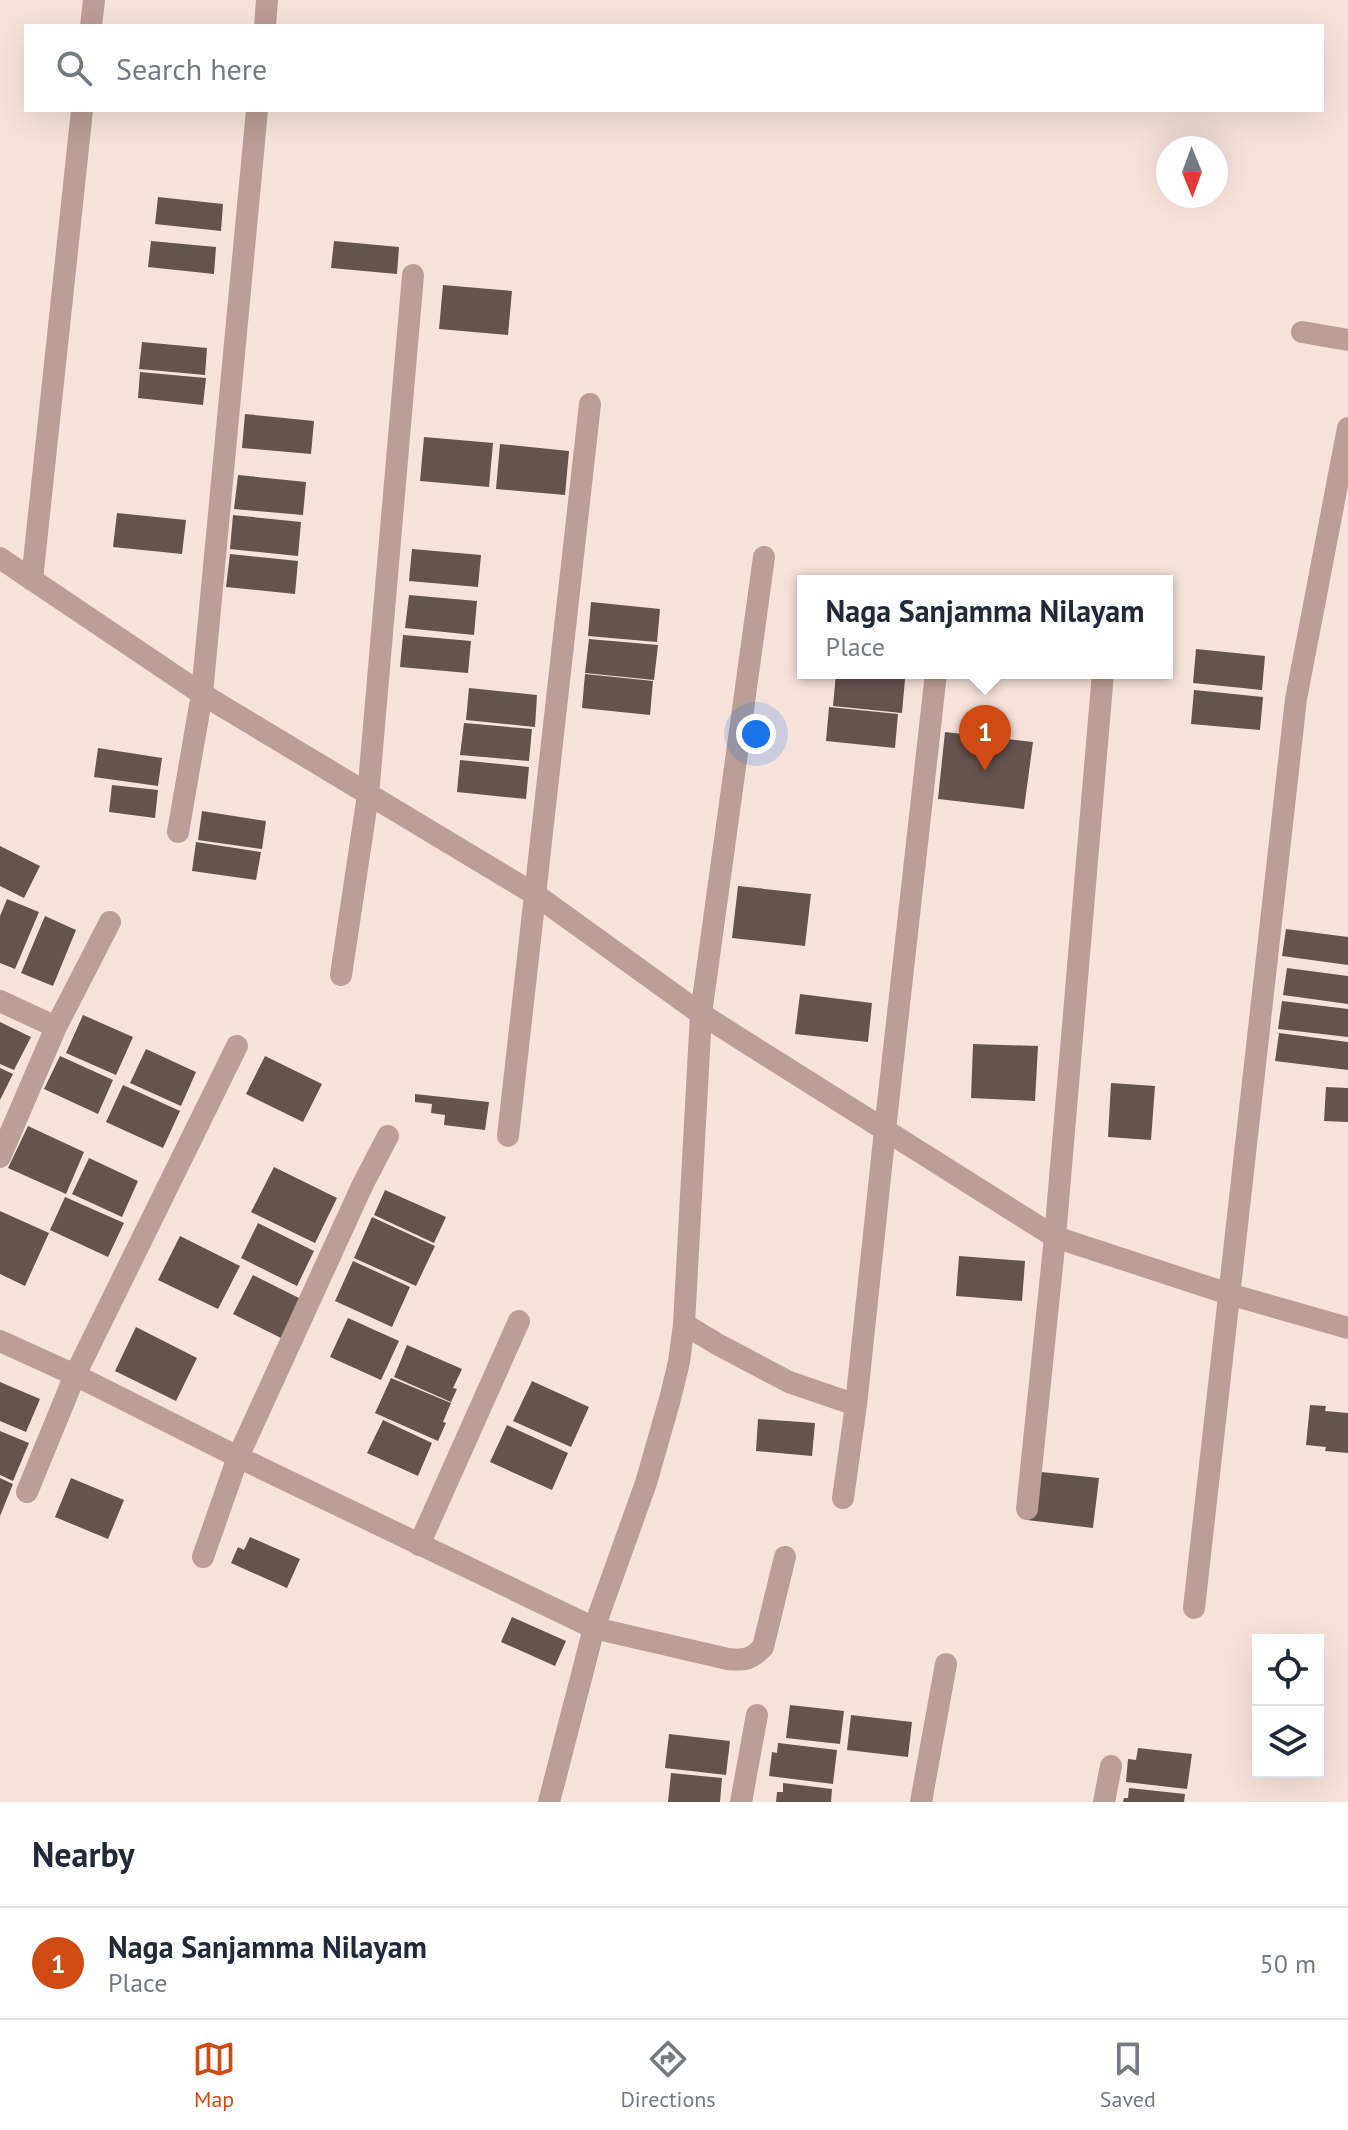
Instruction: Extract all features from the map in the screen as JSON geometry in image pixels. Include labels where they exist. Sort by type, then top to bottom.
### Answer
[{"type":"street","points":[[91,24],[94,0]]},
{"type":"street","points":[[265,24],[267,0]]},
{"type":"street","points":[[32,580],[82,112]]},
{"type":"street","points":[[178,832],[202,694],[257,112]]},
{"type":"street","points":[[341,975],[368,795],[413,275]]},
{"type":"street","points":[[1302,332],[1348,340]]},
{"type":"street","points":[[508,1136],[590,404]]},
{"type":"street","points":[[1194,1608],[1296,699],[1348,428]]},
{"type":"street","points":[[549,1802],[594,1628],[646,1483],[679,1362],[684,1324],[701,1014],[764,557]]},
{"type":"street","points":[[0,558],[202,694],[536,895],[701,1014],[1055,1237],[1229,1294],[1348,1328]]},
{"type":"street","points":[[843,1498],[856,1405],[935,679]]},
{"type":"street","points":[[1027,1509],[1055,1237],[1102,679]]},
{"type":"street","points":[[0,1157],[56,1027],[110,922]]},
{"type":"street","points":[[0,1001],[56,1027]]},
{"type":"street","points":[[27,1492],[75,1375],[237,1046]]},
{"type":"street","points":[[203,1557],[238,1457],[388,1136]]},
{"type":"street","points":[[419,1545],[519,1321]]},
{"type":"street","points":[[684,1324],[789,1382],[856,1405]]},
{"type":"street","points":[[0,1341],[594,1628],[728,1659],[740,1661],[752,1658],[763,1647],[785,1557]]},
{"type":"street","points":[[921,1802],[946,1664]]},
{"type":"street","points":[[741,1802],[757,1715]]},
{"type":"street","points":[[1104,1802],[1111,1766]]},
{"type":"building","points":[[158,197],[223,204],[221,231],[155,224]]},
{"type":"building","points":[[151,241],[216,247],[214,274],[148,267]]},
{"type":"building","points":[[334,241],[399,247],[397,274],[331,268]]},
{"type":"building","points":[[443,285],[512,291],[508,335],[439,329]]},
{"type":"building","points":[[142,342],[207,348],[205,375],[139,369]]},
{"type":"building","points":[[140,372],[206,378],[203,405],[138,398]]},
{"type":"building","points":[[245,414],[314,421],[311,454],[242,448]]},
{"type":"building","points":[[424,437],[493,443],[489,487],[420,481]]},
{"type":"building","points":[[500,444],[569,451],[565,495],[496,489]]},
{"type":"building","points":[[238,475],[306,482],[303,515],[234,509]]},
{"type":"building","points":[[117,513],[186,520],[182,554],[113,547]]},
{"type":"building","points":[[233,515],[301,522],[298,556],[230,549]]},
{"type":"building","points":[[412,549],[481,555],[478,587],[409,581]]},
{"type":"building","points":[[230,554],[298,561],[295,594],[226,587]]},
{"type":"building","points":[[409,595],[477,601],[474,635],[405,628]]},
{"type":"building","points":[[591,602],[660,609],[657,642],[588,636]]},
{"type":"building","points":[[403,635],[471,641],[468,673],[400,667]]},
{"type":"building","points":[[589,639],[658,645],[654,680],[585,673]]},
{"type":"building","points":[[1196,649],[1265,656],[1262,690],[1193,683]]},
{"type":"building","points":[[585,674],[653,681],[650,715],[582,708]]},
{"type":"building","points":[[835,679],[905,679],[902,713],[833,706]]},
{"type":"building","points":[[469,688],[537,695],[535,727],[466,720]]},
{"type":"building","points":[[1194,690],[1263,697],[1260,730],[1191,724]]},
{"type":"building","points":[[829,707],[898,714],[895,748],[826,741]]},
{"type":"building","points":[[464,723],[532,729],[529,761],[460,755]]},
{"type":"building","points":[[945,732],[1033,742],[1024,809],[938,799]]},
{"type":"building","points":[[98,748],[162,758],[158,786],[94,777]]},
{"type":"building","points":[[460,760],[529,767],[526,799],[457,792]]},
{"type":"building","points":[[112,785],[158,790],[155,818],[109,812]]},
{"type":"building","points":[[202,811],[266,821],[262,849],[198,840]]},
{"type":"building","points":[[196,842],[261,852],[256,880],[192,871]]},
{"type":"building","points":[[0,846],[40,866],[24,898],[0,886]]},
{"type":"building","points":[[738,886],[811,894],[805,946],[732,938]]},
{"type":"building","points":[[7,899],[39,912],[15,969],[0,963],[0,916]]},
{"type":"building","points":[[45,916],[76,930],[53,986],[21,973]]},
{"type":"building","points":[[1286,929],[1348,937],[1348,965],[1282,956]]},
{"type":"building","points":[[1287,968],[1348,976],[1348,1004],[1283,995]]},
{"type":"building","points":[[800,994],[872,1003],[868,1042],[795,1034]]},
{"type":"building","points":[[1282,1001],[1348,1009],[1348,1037],[1278,1029]]},
{"type":"building","points":[[83,1015],[133,1037],[116,1075],[66,1053]]},
{"type":"building","points":[[0,1022],[31,1037],[14,1070],[0,1064]]},
{"type":"building","points":[[1279,1033],[1348,1042],[1348,1070],[1275,1061]]},
{"type":"building","points":[[973,1044],[1038,1046],[1035,1101],[971,1098]]},
{"type":"building","points":[[146,1049],[196,1072],[181,1106],[130,1083]]},
{"type":"building","points":[[60,1056],[113,1080],[98,1114],[44,1089]]},
{"type":"building","points":[[265,1056],[322,1084],[303,1122],[246,1094]]},
{"type":"building","points":[[0,1068],[13,1074],[0,1100]]},
{"type":"building","points":[[1111,1083],[1155,1086],[1151,1140],[1108,1137]]},
{"type":"building","points":[[123,1085],[180,1111],[163,1148],[106,1122]]},
{"type":"building","points":[[1326,1087],[1348,1088],[1348,1122],[1324,1121]]},
{"type":"building","points":[[415,1094],[489,1102],[485,1130],[444,1125],[445,1115],[431,1113],[432,1104],[415,1102]]},
{"type":"building","points":[[28,1126],[84,1152],[66,1194],[8,1168]]},
{"type":"building","points":[[89,1158],[138,1181],[122,1217],[72,1194]]},
{"type":"building","points":[[274,1167],[337,1198],[315,1243],[251,1212]]},
{"type":"building","points":[[385,1190],[446,1217],[434,1243],[374,1215]]},
{"type":"building","points":[[65,1197],[124,1223],[108,1257],[50,1230]]},
{"type":"building","points":[[0,1211],[49,1233],[25,1286],[0,1274]]},
{"type":"building","points":[[372,1217],[435,1246],[416,1286],[354,1258]]},
{"type":"building","points":[[258,1223],[314,1251],[297,1286],[241,1258]]},
{"type":"building","points":[[180,1236],[240,1266],[218,1309],[158,1280]]},
{"type":"building","points":[[959,1256],[1025,1261],[1022,1301],[956,1296]]},
{"type":"building","points":[[353,1261],[410,1287],[392,1327],[335,1301]]},
{"type":"building","points":[[253,1275],[301,1299],[281,1338],[233,1314]]},
{"type":"building","points":[[348,1318],[399,1341],[381,1380],[330,1357]]},
{"type":"building","points":[[136,1327],[197,1358],[176,1401],[115,1371]]},
{"type":"building","points":[[407,1345],[462,1369],[453,1388],[457,1389],[451,1402],[394,1377]]},
{"type":"building","points":[[391,1378],[451,1403],[438,1441],[375,1413]]},
{"type":"building","points":[[532,1381],[589,1407],[571,1447],[513,1421]]},
{"type":"building","points":[[0,1382],[40,1399],[26,1432],[0,1421]]},
{"type":"building","points":[[1310,1405],[1326,1406],[1325,1411],[1348,1413],[1348,1453],[1306,1445]]},
{"type":"building","points":[[758,1419],[815,1423],[812,1456],[756,1451]]},
{"type":"building","points":[[383,1420],[432,1443],[418,1476],[367,1453]]},
{"type":"building","points":[[507,1425],[568,1453],[552,1490],[490,1462]]},
{"type":"building","points":[[0,1431],[29,1443],[13,1481],[0,1475]]},
{"type":"building","points":[[1032,1471],[1099,1478],[1093,1528],[1027,1520]]},
{"type":"building","points":[[0,1478],[13,1484],[0,1516]]},
{"type":"building","points":[[71,1478],[124,1500],[108,1539],[55,1517]]},
{"type":"building","points":[[250,1537],[300,1559],[287,1588],[231,1563],[238,1547],[244,1550]]},
{"type":"building","points":[[512,1617],[566,1641],[555,1666],[501,1642]]},
{"type":"building","points":[[790,1705],[844,1711],[840,1744],[786,1738]]},
{"type":"building","points":[[851,1715],[912,1722],[908,1757],[847,1750]]},
{"type":"building","points":[[669,1734],[730,1741],[726,1775],[665,1768]]},
{"type":"building","points":[[778,1743],[837,1750],[833,1784],[769,1776],[772,1752],[777,1753]]},
{"type":"building","points":[[1138,1748],[1192,1754],[1187,1789],[1126,1782],[1128,1759],[1136,1760]]},
{"type":"building","points":[[671,1773],[722,1778],[720,1802],[668,1802]]},
{"type":"building","points":[[783,1783],[832,1789],[831,1802],[776,1802],[777,1792],[783,1792]]},
{"type":"building","points":[[1129,1788],[1185,1794],[1184,1802],[1123,1802],[1124,1798],[1128,1798]]},
{"type":"place","name":"Naga Sanjamma Nilayam","points":[[985,771]]}]
